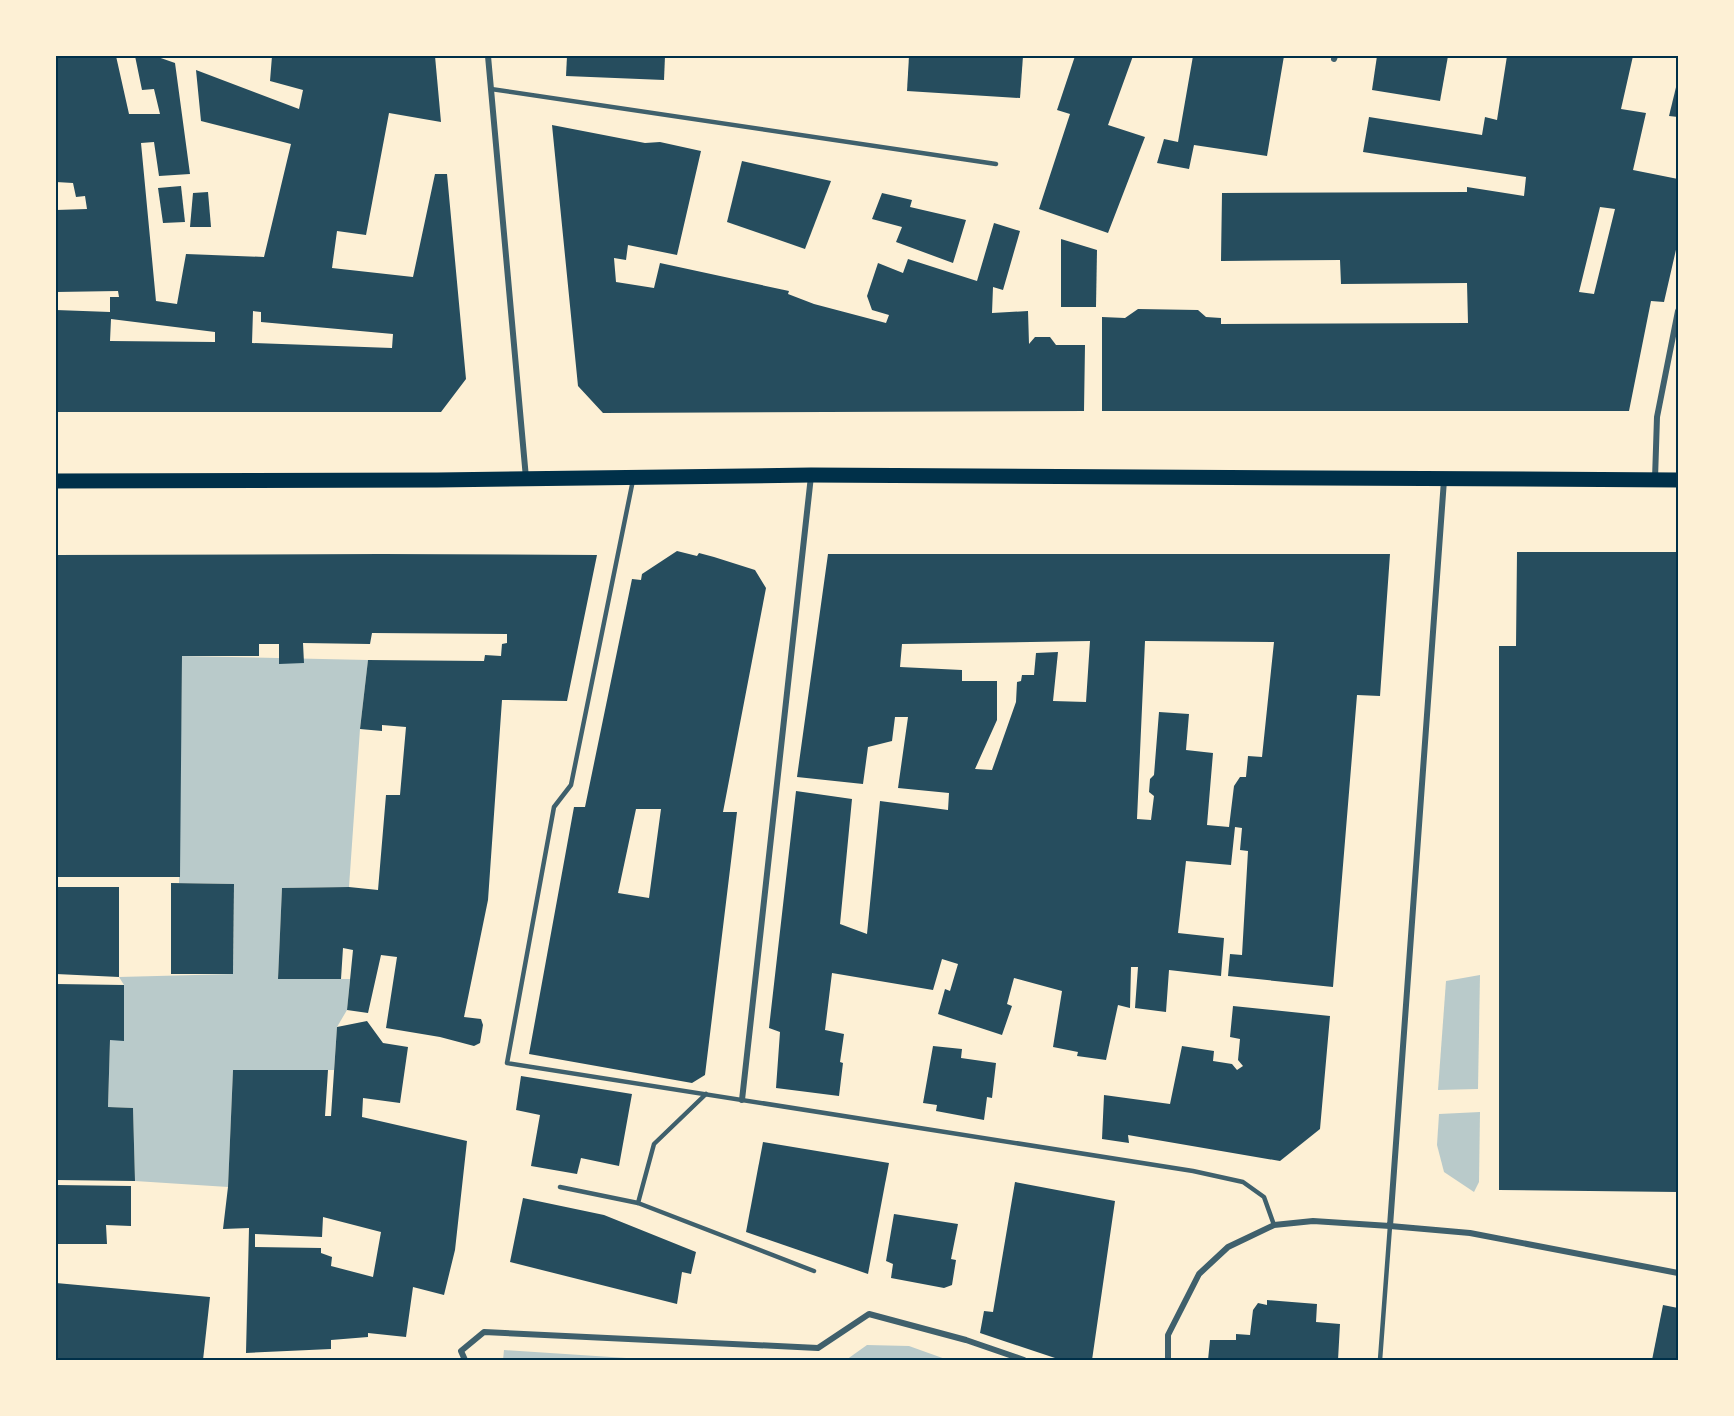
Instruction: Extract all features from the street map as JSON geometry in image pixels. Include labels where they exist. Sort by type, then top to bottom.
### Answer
[{"type":"main road","points":[[56,481],[811,475],[1678,480]]},
{"type":"street","points":[[488,56],[526,478]]},
{"type":"street","points":[[1655,480],[1657,417],[1678,311]]},
{"type":"street","points":[[742,1100],[811,475]]},
{"type":"street","points":[[1390,1226],[1444,480]]},
{"type":"street","points":[[1168,1360],[1168,1335],[1199,1274],[1228,1247],[1274,1225],[1313,1221],[1470,1233],[1678,1273]]},
{"type":"street","points":[[465,1360],[461,1351],[484,1332],[818,1348],[869,1314],[966,1340],[1024,1360]]},
{"type":"lane","points":[[491,89],[996,164]]},
{"type":"lane","points":[[633,477],[571,785],[554,807],[507,1063],[1181,1170],[1243,1182],[1264,1197],[1274,1225]]},
{"type":"lane","points":[[638,1203],[654,1144],[706,1094]]},
{"type":"lane","points":[[560,1187],[638,1203],[814,1271]]},
{"type":"lane","points":[[1380,1360],[1390,1226]]},
{"type":"shaded area","points":[[182,656],[368,660],[360,729],[349,887],[282,888],[278,979],[350,979],[347,1010],[337,1027],[334,1070],[233,1070],[228,1187],[135,1181],[133,1108],[108,1107],[110,1040],[124,1040],[124,985],[119,977],[233,974],[234,884],[179,883]]},
{"type":"shaded area","points":[[1480,975],[1478,1089],[1438,1090],[1446,981]]},
{"type":"shaded area","points":[[1480,1112],[1479,1182],[1474,1192],[1444,1172],[1437,1145],[1439,1114]]},
{"type":"shaded area","points":[[867,1345],[909,1346],[948,1360],[846,1360]]},
{"type":"shaded area","points":[[504,1350],[657,1360],[503,1360]]},
{"type":"building","points":[[56,56],[116,56],[129,114],[160,114],[154,89],[142,90],[135,56],[155,56],[175,63],[190,174],[159,176],[154,142],[141,143],[156,301],[177,304],[186,254],[264,257],[291,144],[201,121],[196,70],[299,109],[303,90],[270,81],[272,56],[435,56],[441,122],[389,113],[366,235],[337,231],[332,268],[413,277],[435,174],[447,174],[466,379],[441,412],[56,412],[56,310],[110,312],[110,297],[119,297],[118,291],[56,292],[56,210],[87,209],[85,196],[76,197],[73,183],[56,182]],"holes":[[[253,311],[261,312],[261,322],[393,334],[392,348],[252,343]],[[111,319],[215,332],[215,342],[110,341]]]},
{"type":"building","points":[[567,56],[665,56],[664,80],[566,76]]},
{"type":"building","points":[[909,56],[1023,56],[1020,98],[907,91]]},
{"type":"building","points":[[1075,56],[1133,56],[1108,125],[1145,137],[1108,233],[1039,209],[1070,114],[1057,110]]},
{"type":"building","points":[[1193,56],[1284,56],[1267,156],[1194,145],[1189,169],[1157,163],[1164,139],[1178,142]]},
{"type":"building","points":[[1377,56],[1448,56],[1440,101],[1372,90]]},
{"type":"building","points":[[1507,56],[1633,56],[1621,109],[1646,113],[1633,170],[1678,179],[1678,241],[1664,302],[1651,301],[1629,411],[1102,411],[1102,317],[1125,318],[1138,309],[1198,310],[1206,317],[1221,318],[1221,324],[1468,323],[1467,283],[1341,284],[1340,260],[1221,261],[1222,193],[1467,192],[1467,187],[1524,196],[1526,177],[1363,152],[1369,117],[1482,135],[1485,117],[1497,120]],"holes":[[[1600,207],[1615,209],[1594,294],[1579,292]]]},
{"type":"building","points":[[1678,79],[1678,117],[1669,116]]},
{"type":"building","points":[[552,125],[645,143],[660,142],[701,151],[677,255],[628,245],[626,260],[614,258],[616,282],[654,288],[660,263],[789,291],[788,294],[814,304],[886,323],[889,315],[872,310],[867,296],[878,263],[903,273],[908,259],[977,281],[994,223],[1020,231],[1003,290],[993,287],[992,313],[1028,311],[1029,344],[1035,337],[1050,337],[1056,345],[1085,345],[1084,411],[603,413],[578,386]]},
{"type":"building","points":[[742,161],[831,181],[805,249],[727,222]]},
{"type":"building","points":[[181,186],[185,222],[163,223],[158,188]]},
{"type":"building","points":[[208,192],[211,227],[190,227],[193,193]]},
{"type":"building","points":[[882,193],[912,200],[910,207],[966,220],[953,263],[896,242],[902,227],[872,219]]},
{"type":"building","points":[[1061,239],[1097,250],[1096,307],[1061,307]]},
{"type":"building","points":[[677,551],[697,556],[699,553],[755,570],[766,588],[723,812],[737,812],[705,1075],[692,1083],[529,1054],[574,807],[585,807],[632,579],[641,580],[642,574]],"holes":[[[636,809],[661,809],[649,898],[618,893]]]},
{"type":"building","points":[[1517,552],[1678,552],[1678,1192],[1499,1190],[1499,646],[1516,646]]},
{"type":"building","points":[[828,554],[1390,554],[1380,696],[1357,695],[1333,987],[1228,976],[1230,954],[1242,955],[1248,851],[1240,850],[1242,828],[1235,827],[1231,865],[1186,861],[1178,933],[1224,938],[1221,976],[1169,970],[1166,1012],[1135,1008],[1138,967],[1131,967],[1130,1008],[1118,1005],[1106,1060],[1077,1056],[1078,1052],[1053,1047],[1062,991],[1014,978],[1007,1004],[1012,1006],[1002,1035],[938,1014],[945,989],[950,991],[958,964],[942,959],[933,990],[832,973],[825,1030],[844,1034],[839,1096],[776,1088],[780,1032],[769,1028],[796,791],[852,799],[840,924],[867,934],[880,801],[948,810],[949,793],[898,788],[908,717],[895,717],[892,741],[868,747],[863,784],[797,777]],"holes":[[[1090,641],[1086,702],[1053,701],[1058,652],[1036,653],[1034,675],[1022,675],[1021,681],[1017,682],[1016,702],[992,770],[975,769],[997,720],[997,681],[962,681],[962,670],[900,667],[902,644]],[[1145,641],[1274,642],[1262,757],[1248,756],[1246,777],[1240,777],[1234,786],[1229,827],[1207,825],[1213,753],[1186,750],[1189,714],[1159,712],[1154,775],[1150,779],[1149,792],[1154,796],[1151,820],[1137,819]]]},
{"type":"building","points":[[56,555],[597,555],[567,701],[502,700],[488,900],[464,1017],[481,1019],[483,1025],[480,1043],[474,1046],[440,1037],[386,1028],[397,957],[381,955],[368,1013],[347,1010],[353,950],[343,948],[341,979],[278,979],[282,888],[349,887],[378,890],[386,795],[400,795],[406,727],[382,725],[382,731],[360,729],[368,660],[484,661],[485,655],[501,656],[502,644],[507,643],[507,634],[372,633],[370,644],[303,643],[304,663],[279,664],[279,644],[259,644],[259,656],[182,656],[180,877],[56,877]]},
{"type":"building","points":[[171,883],[234,884],[233,974],[171,974]]},
{"type":"building","points":[[56,887],[119,887],[119,977],[56,974]]},
{"type":"building","points":[[56,984],[124,985],[124,1041],[110,1040],[108,1107],[133,1108],[135,1181],[56,1180]]},
{"type":"building","points":[[1233,1006],[1330,1016],[1320,1129],[1280,1161],[1128,1135],[1129,1143],[1102,1139],[1104,1095],[1170,1104],[1182,1046],[1214,1051],[1213,1061],[1232,1064],[1237,1070],[1243,1066],[1238,1060],[1240,1039],[1230,1037]]},
{"type":"building","points":[[367,1021],[383,1043],[408,1047],[400,1103],[363,1098],[362,1117],[467,1141],[455,1250],[444,1295],[413,1287],[406,1337],[368,1333],[368,1337],[331,1340],[331,1349],[246,1353],[249,1228],[223,1229],[228,1187],[233,1070],[328,1070],[325,1116],[331,1116],[337,1027]],"holes":[[[323,1217],[381,1232],[373,1277],[331,1266],[332,1257],[321,1253],[321,1248],[255,1247],[255,1234],[322,1237]]]},
{"type":"building","points":[[933,1046],[962,1049],[961,1058],[996,1063],[992,1098],[987,1097],[984,1120],[936,1111],[937,1105],[923,1103]]},
{"type":"building","points":[[521,1076],[632,1094],[619,1166],[581,1158],[577,1174],[531,1166],[540,1115],[516,1110]]},
{"type":"building","points":[[763,1142],[889,1163],[868,1274],[746,1232]]},
{"type":"building","points":[[1015,1182],[1115,1201],[1092,1360],[1061,1360],[980,1333],[984,1311],[993,1312]]},
{"type":"building","points":[[56,1185],[131,1186],[131,1226],[106,1225],[107,1244],[56,1244]]},
{"type":"building","points":[[523,1198],[604,1215],[696,1252],[691,1274],[682,1272],[677,1304],[510,1262]]},
{"type":"building","points":[[894,1214],[958,1224],[951,1259],[956,1260],[952,1285],[944,1288],[891,1278],[893,1264],[886,1261]]},
{"type":"building","points":[[56,1283],[210,1297],[203,1360],[56,1360]]},
{"type":"building","points":[[1267,1300],[1317,1304],[1316,1322],[1340,1324],[1338,1360],[1208,1360],[1210,1340],[1236,1340],[1236,1334],[1250,1335],[1253,1310],[1258,1303],[1267,1305]]},
{"type":"building","points":[[1663,1305],[1678,1308],[1678,1360],[1652,1360]]}]
